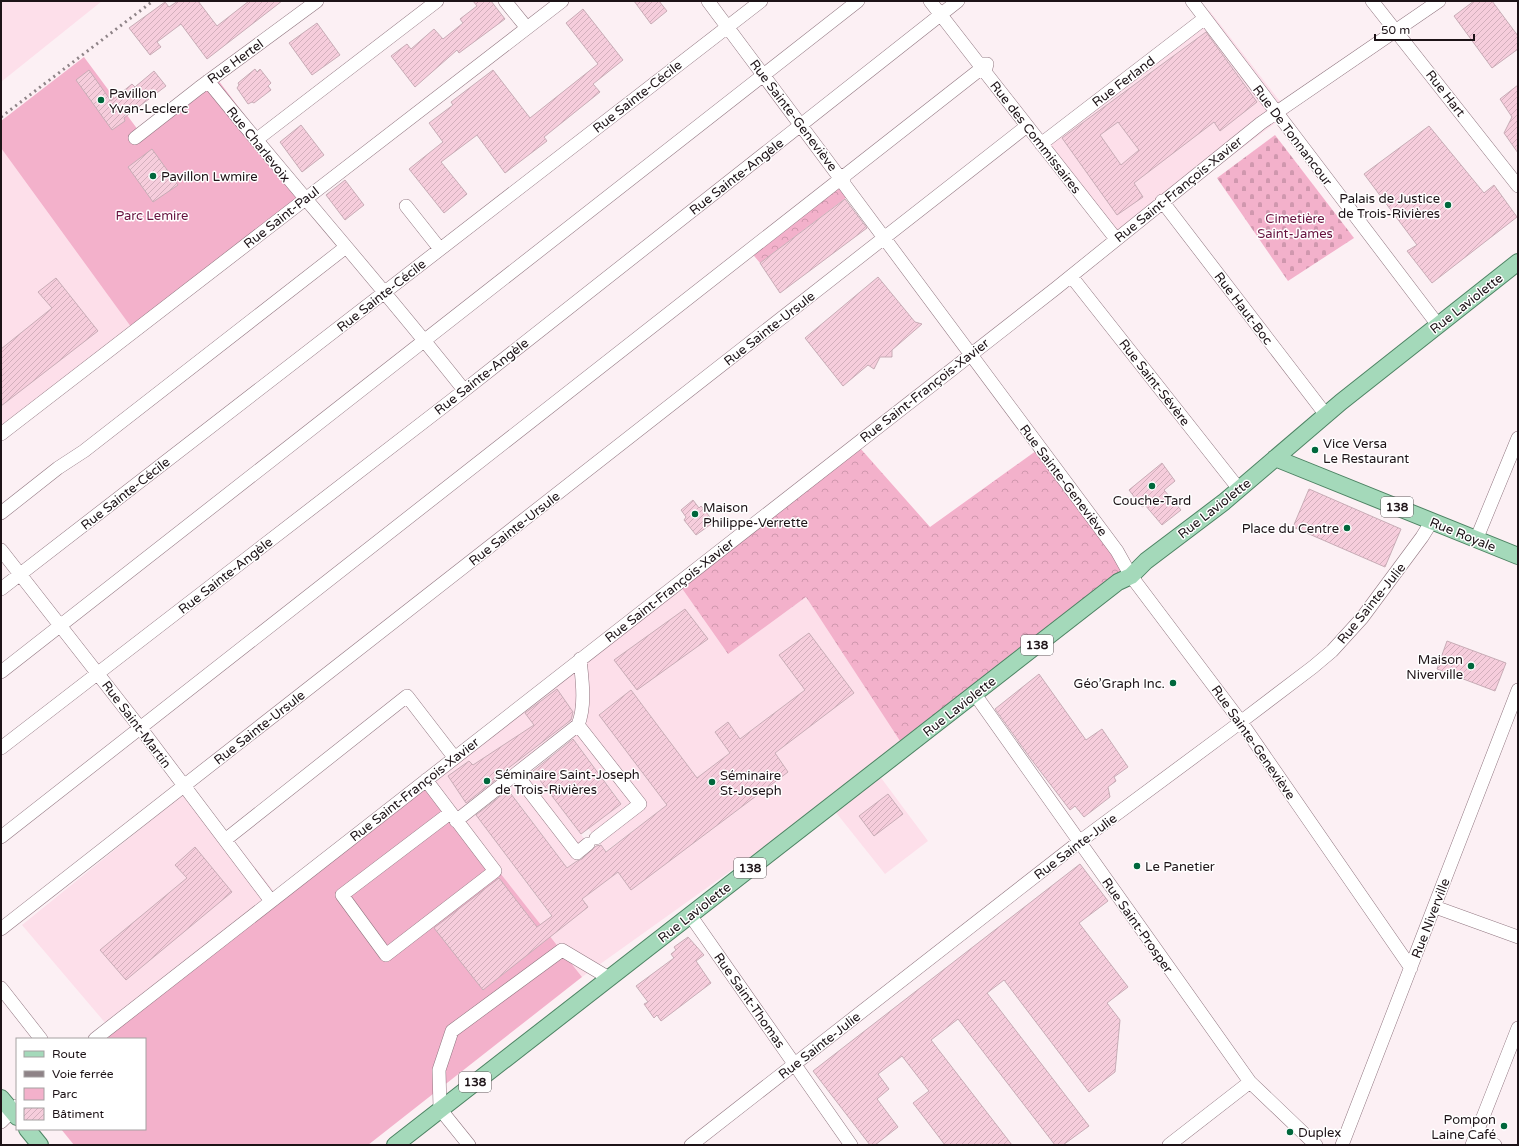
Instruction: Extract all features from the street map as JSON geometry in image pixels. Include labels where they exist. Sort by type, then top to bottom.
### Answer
[{"type":"main road","name":"Rue Laviolette","points":[[395,1145],[1118,582],[1131,576],[1146,561],[1239,489],[1326,415],[1518,262]]},
{"type":"main road","name":"Rue Royale","points":[[1275,458],[1518,556]]},
{"type":"main road","points":[[1,1098],[12,1114]]},
{"type":"main road","points":[[28,1130],[40,1145]]},
{"type":"street","name":"Rue Hertel","points":[[135,138],[208,81],[317,1]]},
{"type":"street","points":[[256,140],[437,1]]},
{"type":"street","points":[[505,1],[527,28]]},
{"type":"street","name":"Rue Saint-Paul","points":[[1,434],[562,1]]},
{"type":"street","name":"Rue Sainte-Geneviève","points":[[708,1],[837,174],[844,176],[844,184],[1117,551],[1131,576],[1241,722],[1410,968]]},
{"type":"street","name":"Rue Sainte-Cécile","points":[[1,589],[761,1]]},
{"type":"street","points":[[1,672],[858,1]]},
{"type":"street","name":"Rue des Commissaires","points":[[930,1],[979,64],[987,64],[985,72],[1116,239]]},
{"type":"street","name":"Rue Sainte-Angèle","points":[[1,748],[464,390],[958,1]]},
{"type":"street","name":"Rue De Tonnancour","points":[[1192,1],[1438,325]]},
{"type":"street","name":"Rue Hart","points":[[1372,1],[1518,186]]},
{"type":"street","name":"Rue Saint-François-Xavier","points":[[96,1038],[1071,276],[1162,201],[1277,113],[1438,1]]},
{"type":"street","name":"Rue Ferland","points":[[1041,144],[1205,18]]},
{"type":"street","points":[[1,837],[987,64]]},
{"type":"street","name":"Rue Charlevoix","points":[[208,81],[304,199],[384,292],[464,390]]},
{"type":"street","name":"Rue Sainte-Ursule","points":[[1,929],[1027,126]]},
{"type":"street","name":"Rue Haut-Boc","points":[[1162,201],[1326,415]]},
{"type":"street","points":[[406,206],[440,249]]},
{"type":"street","points":[[1,513],[58,468],[84,451],[346,247]]},
{"type":"street","name":"Rue Saint-Sévère","points":[[1071,276],[1239,489]]},
{"type":"street","points":[[1476,540],[1518,438]]},
{"type":"street","name":"Rue Sainte-Julie","points":[[691,1145],[1079,842],[1313,667],[1347,635],[1387,586],[1432,521]]},
{"type":"street","name":"Rue Saint-Martin","points":[[1,550],[137,724],[137,729],[142,730],[270,901]]},
{"type":"street","points":[[426,780],[453,817],[495,871],[386,955],[342,895],[453,817],[516,774],[578,725],[580,719],[582,688],[580,659]]},
{"type":"street","name":"Rue Niverville","points":[[1342,1145],[1518,690]]},
{"type":"street","name":"Rue Saint-Prosper","points":[[974,694],[1250,1082],[1316,1145]]},
{"type":"street","points":[[225,840],[407,696],[454,757]]},
{"type":"street","points":[[516,774],[577,853],[640,804],[578,725]]},
{"type":"street","points":[[1435,907],[1518,937]]},
{"type":"street","name":"Rue Saint-Thomas","points":[[690,915],[851,1145]]},
{"type":"street","points":[[469,1145],[440,1109],[439,1070],[452,1030],[562,950],[609,978]]},
{"type":"street","points":[[1,988],[40,1038]]},
{"type":"street","points":[[1495,1145],[1474,1141],[1518,1028]]},
{"type":"street","points":[[1169,1145],[1250,1082]]},
{"type":"shaded area","points":[[1,1],[102,1],[1,82]]},
{"type":"shaded area","points":[[1209,10],[1289,113],[1122,237],[1043,136]]},
{"type":"shaded area","points":[[1,148],[134,331],[1,429]]},
{"type":"shaded area","name":"Séminaire Saint-Joseph de Trois‑Rivières","points":[[681,587],[728,654],[806,597],[904,747],[582,977],[430,784]],"holes":[[[809,633],[854,693],[775,753],[788,772],[631,890],[618,872],[582,899],[588,907],[560,928],[473,811],[506,786],[567,868],[592,849],[531,768],[572,737],[621,803],[588,828],[606,851],[667,805],[599,714],[631,691],[697,778],[730,753],[715,732],[728,722],[740,739],[805,690]]]},
{"type":"shaded area","points":[[876,771],[928,841],[885,874],[830,805]]},
{"type":"shaded area","points":[[192,787],[279,898],[107,1025],[22,925]]},
{"type":"green space","name":"Parc Lemire","points":[[84,57],[141,134],[212,72],[304,194],[134,331],[1,148],[1,121]]},
{"type":"green space","name":"Cimetière Saint-James","points":[[1275,135],[1354,238],[1288,281],[1217,178]]},
{"type":"green space","points":[[844,177],[855,191],[760,263],[750,251]]},
{"type":"green space","points":[[860,448],[930,527],[1040,448],[1131,576],[902,744],[806,597],[728,654],[681,587]]},
{"type":"green space","points":[[430,784],[582,977],[368,1145],[74,1145],[62,1130],[146,1130],[146,1038],[103,1038],[259,919]]},
{"type":"building","points":[[178,1],[198,1],[217,26],[249,1],[282,1],[207,59],[181,24],[157,42],[161,47],[150,55],[129,28],[165,2],[169,7]]},
{"type":"building","points":[[473,1],[491,1],[505,19],[459,53],[457,50],[415,87],[391,56],[407,44],[411,49],[434,29],[443,39],[463,23],[460,19],[477,6]]},
{"type":"building","points":[[634,1],[659,1],[667,11],[651,24]]},
{"type":"building","points":[[1474,1],[1492,1],[1518,36],[1518,49],[1492,68],[1454,16]]},
{"type":"building","points":[[583,9],[623,60],[593,84],[600,92],[544,137],[547,141],[505,173],[477,135],[441,162],[467,194],[444,213],[409,169],[443,142],[429,123],[453,105],[451,102],[493,70],[530,118],[598,64],[566,23]]},
{"type":"building","points":[[317,23],[340,55],[312,75],[289,43]]},
{"type":"building","points":[[1206,32],[1257,102],[1220,131],[1214,122],[1134,183],[1143,197],[1117,215],[1062,138]],"holes":[[[1118,122],[1139,150],[1121,165],[1100,135]]]},
{"type":"building","points":[[255,69],[257,72],[260,69],[271,83],[268,86],[271,90],[254,103],[252,102],[248,104],[237,88],[239,85],[238,83]]},
{"type":"building","points":[[89,70],[111,101],[132,84],[135,87],[154,71],[166,86],[124,118],[125,121],[112,130],[76,80]]},
{"type":"building","points":[[1518,85],[1518,153],[1504,133],[1512,117],[1500,99]]},
{"type":"building","points":[[301,125],[324,155],[302,172],[280,142]]},
{"type":"building","name":"Palais de Justice de Trois-Rivières","points":[[1429,126],[1484,193],[1494,185],[1517,217],[1432,283],[1407,251],[1417,245],[1364,174]]},
{"type":"building","name":"Pavillon Lwmire","points":[[152,149],[178,185],[153,202],[128,167]]},
{"type":"building","points":[[345,180],[364,205],[345,220],[326,195]]},
{"type":"building","points":[[845,199],[867,228],[780,293],[760,263]]},
{"type":"building","points":[[878,277],[915,322],[922,324],[892,350],[892,357],[880,357],[874,369],[868,365],[843,386],[805,338]]},
{"type":"building","points":[[56,278],[98,331],[1,406],[1,349],[52,308],[38,292]]},
{"type":"building","points":[[1162,463],[1175,481],[1164,490],[1181,510],[1162,525],[1145,505],[1142,507],[1129,490]]},
{"type":"building","name":"Place du Centre","points":[[1309,489],[1401,529],[1385,567],[1293,527]]},
{"type":"building","name":"Maison Philippe-Verrette","points":[[693,500],[699,508],[701,506],[714,522],[696,535],[684,520],[686,517],[681,510]]},
{"type":"building","points":[[685,609],[708,639],[637,690],[614,660]]},
{"type":"building","name":"Séminaire St-Joseph","points":[[809,633],[854,693],[775,753],[788,772],[631,890],[618,872],[582,899],[588,907],[483,990],[434,928],[499,878],[537,927],[552,916],[476,815],[508,790],[567,868],[582,859],[596,846],[601,845],[606,852],[667,805],[599,715],[631,690],[697,778],[730,753],[715,732],[728,722],[740,739],[805,690],[779,655]]},
{"type":"building","name":"Maison Niverville","points":[[1447,641],[1506,663],[1495,691],[1437,669]]},
{"type":"building","points":[[1039,674],[1086,740],[1102,729],[1128,767],[1114,777],[1116,781],[1108,787],[1110,797],[1084,817],[1075,806],[1070,810],[995,709]]},
{"type":"building","points":[[557,689],[573,712],[571,720],[498,776],[499,777],[466,803],[448,776],[469,761],[473,765],[534,725],[525,713]]},
{"type":"building","points":[[573,739],[621,804],[581,834],[533,771]]},
{"type":"building","points":[[888,794],[903,814],[874,836],[859,816]]},
{"type":"building","points":[[195,847],[232,892],[126,980],[100,950],[187,878],[175,865]]},
{"type":"building","points":[[1080,864],[1108,901],[1079,923],[1128,987],[1107,1003],[1120,1020],[1115,1072],[1089,1092],[1004,980],[987,993],[1089,1126],[1063,1145],[1055,1145],[958,1019],[931,1040],[1012,1145],[945,1145],[913,1103],[929,1091],[902,1056],[878,1074],[889,1089],[877,1099],[898,1127],[875,1145],[870,1145],[813,1071]]},
{"type":"building","points":[[688,937],[704,955],[696,961],[711,983],[661,1021],[657,1015],[654,1018],[644,1004],[648,1002],[636,986],[674,958],[671,954],[676,950],[674,947]]},
{"type":"railway","points":[[1,117],[153,1]]},
{"type":"place","name":"Pavillon Yvan-Leclerc","points":[[101,100]]},
{"type":"place","name":"Pavillon Lwmire","points":[[153,176]]},
{"type":"place","name":"Palais de Justice de Trois-Rivières","points":[[1448,205]]},
{"type":"place","name":"Vice Versa Le Restaurant","points":[[1315,450]]},
{"type":"place","name":"Couche-Tard","points":[[1152,486]]},
{"type":"place","name":"Maison Philippe-Verrette","points":[[695,514]]},
{"type":"place","name":"Place du Centre","points":[[1347,528]]},
{"type":"place","name":"Maison Niverville","points":[[1471,666]]},
{"type":"place","name":"Géo’Graph Inc.","points":[[1173,683]]},
{"type":"place","name":"Séminaire Saint-Joseph de Trois‑Rivières","points":[[487,781]]},
{"type":"place","name":"Séminaire St-Joseph","points":[[712,782]]},
{"type":"place","name":"Le Panetier","points":[[1137,866]]},
{"type":"place","name":"Pompon Laine Café","points":[[1504,1126]]},
{"type":"place","name":"Duplex","points":[[1290,1132]]}]
